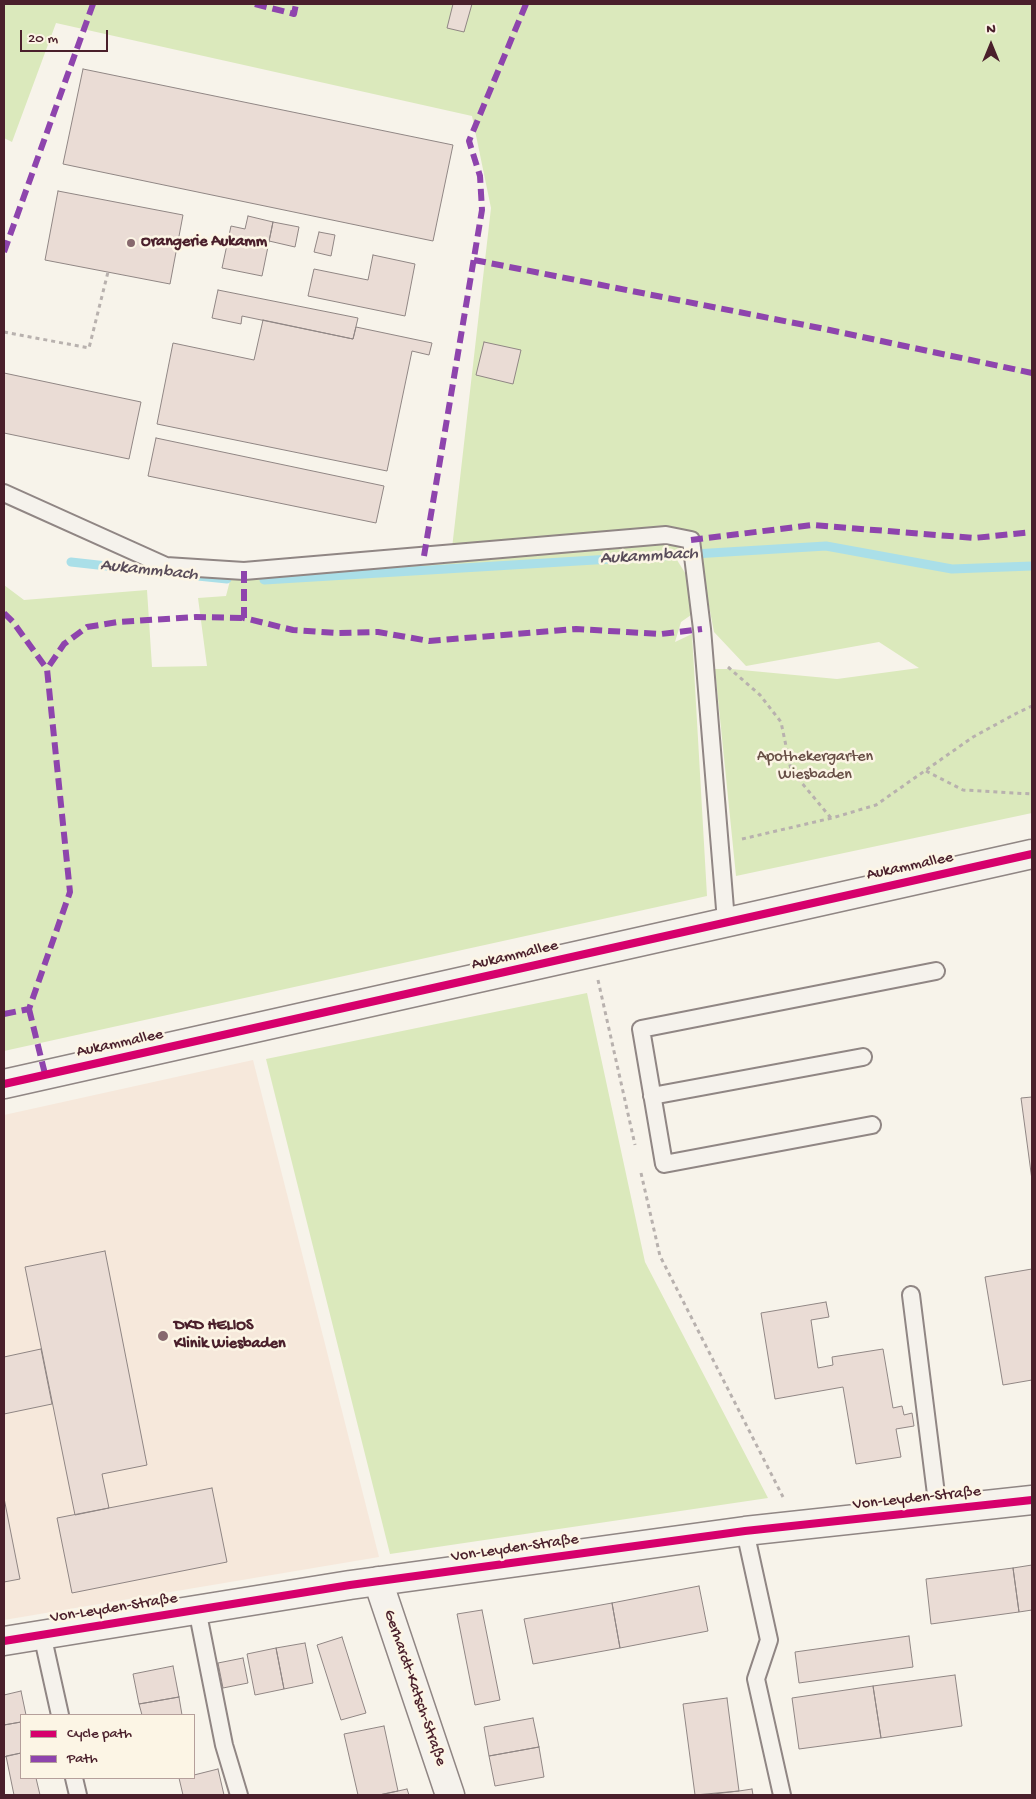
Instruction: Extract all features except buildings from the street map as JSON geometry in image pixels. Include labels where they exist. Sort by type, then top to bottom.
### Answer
[{"type":"street","name":"Aukammallee","points":[[4,1084],[1032,854]]},
{"type":"street","name":"Von-Leyden-Straße","points":[[4,1641],[378,1581],[745,1531],[1032,1500]]},
{"type":"street","name":"Gerhardt-Katsch-Straße","points":[[378,1581],[450,1795]]},
{"type":"lane","points":[[4,493],[166,566],[244,571],[666,535],[691,540],[702,629],[726,922]]},
{"type":"lane","points":[[872,1125],[664,1164],[641,1029],[936,970]]},
{"type":"lane","points":[[652,1096],[863,1057]]},
{"type":"lane","points":[[911,1295],[938,1510]]},
{"type":"lane","points":[[745,1531],[769,1640],[756,1678],[782,1795]]},
{"type":"lane","points":[[197,1609],[224,1745],[239,1795]]},
{"type":"lane","points":[[42,1634],[60,1714]]},
{"type":"lane","points":[[74,1779],[78,1795]]},
{"type":"path","points":[[4,332],[89,348],[108,272]]},
{"type":"path","points":[[731,669],[760,694],[781,722],[791,770],[832,818]]},
{"type":"path","points":[[719,844],[832,818],[876,805],[972,737],[1017,712],[1032,706]]},
{"type":"path","points":[[926,771],[962,790],[1032,794]]},
{"type":"path","points":[[592,953],[636,1152]]},
{"type":"path","points":[[641,1170],[660,1256],[798,1526]]},
{"type":"shaded area","name":"DKD HELIOS Klinik Wiesbaden","points":[[253,1060],[379,1557],[4,1620],[4,1115]]},
{"type":"green space","name":"Apothekergarten Wiesbaden","points":[[4,4],[1032,4],[1032,813],[736,876],[715,669],[837,679],[919,668],[879,642],[746,666],[714,632],[699,554],[671,555],[677,560],[687,576],[691,615],[681,622],[675,642],[692,634],[707,896],[4,1051],[4,585],[24,600],[147,590],[152,667],[207,666],[198,598],[226,596],[232,573],[451,557],[491,208],[472,116],[56,23],[12,142],[4,138]]},
{"type":"green space","points":[[587,993],[645,1262],[768,1498],[390,1554],[266,1059]]},
{"type":"waterway","name":"Aukammbach","points":[[264,580],[826,546],[952,569],[1032,566]]},
{"type":"waterway","name":"Aukammbach","points":[[71,562],[170,573]]},
{"type":"waterway","name":"Aukammbach","points":[[188,575],[227,579]]},
{"type":"marked path","points":[[4,252],[93,4]]},
{"type":"marked path","points":[[255,4],[294,14],[296,4]]},
{"type":"marked path","points":[[424,556],[482,210],[480,176],[469,141],[526,4]]},
{"type":"marked path","points":[[474,260],[820,328],[1032,373]]},
{"type":"marked path","points":[[691,540],[812,525],[974,538],[1032,532]]},
{"type":"marked path","points":[[244,571],[244,618],[293,630],[336,633],[378,632],[429,641],[576,629],[661,634],[702,629]]},
{"type":"marked path","points":[[4,613],[13,622],[47,669]]},
{"type":"marked path","points":[[4,1014],[29,1009],[70,892],[47,669],[64,644],[87,627],[118,622],[196,617],[244,618]]},
{"type":"marked path","points":[[29,1009],[45,1074]]},
{"type":"cycle path","points":[[4,1084],[1032,854]]},
{"type":"cycle path","points":[[4,1641],[350,1585],[745,1531],[1032,1500]]},
{"type":"place","name":"Orangerie Aukamm","points":[[131,243]]},
{"type":"place","name":"DKD HELIOS Klinik Wiesbaden","points":[[163,1336]]}]
